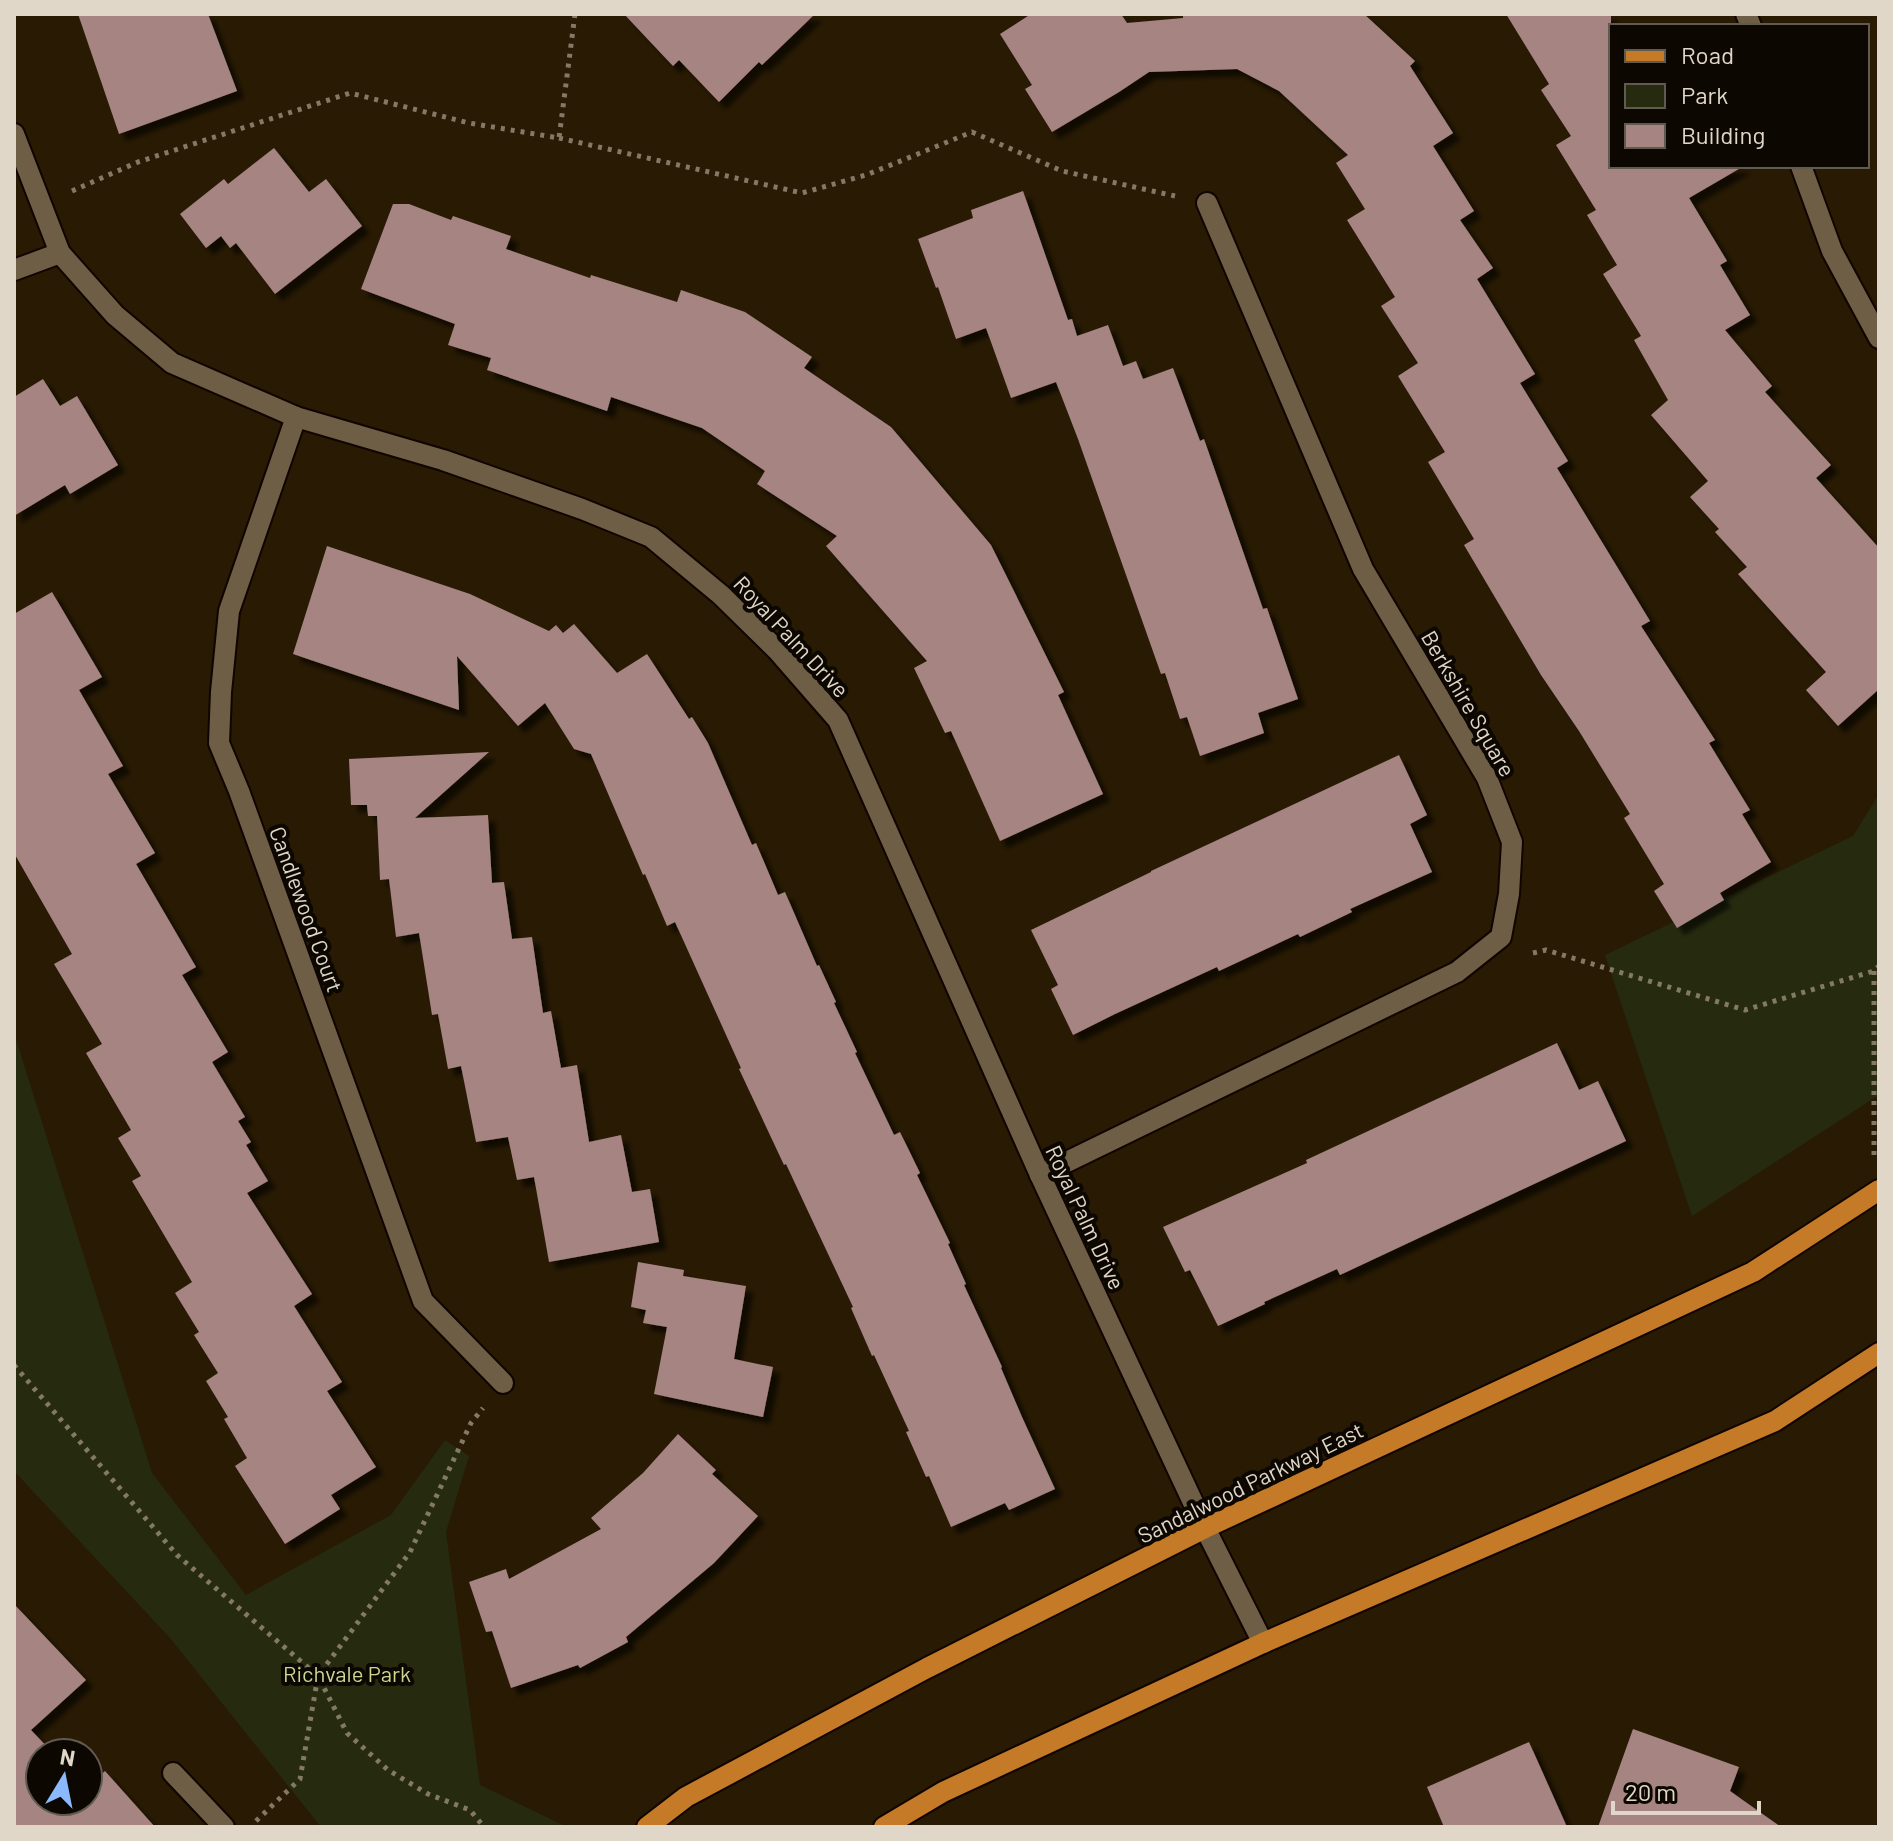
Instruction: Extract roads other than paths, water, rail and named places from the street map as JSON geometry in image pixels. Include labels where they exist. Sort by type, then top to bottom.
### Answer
[{"type":"main road","name":"Sandalwood Parkway East","points":[[647,1827],[686,1797],[927,1668],[1205,1528],[1753,1272],[1876,1192]]},
{"type":"main road","points":[[884,1827],[943,1792],[1263,1643],[1775,1421],[1879,1353]]},
{"type":"street","name":"Royal Palm Drive","points":[[14,134],[60,253],[115,315],[172,363],[296,417],[443,460],[651,537],[721,595],[777,650],[838,720],[1040,1175],[1205,1528],[1263,1643]]},
{"type":"street","points":[[1802,168],[1832,251],[1879,338]]},
{"type":"street","name":"Berkshire Square","points":[[1040,1175],[1457,972],[1501,937],[1509,894],[1512,842],[1487,778],[1363,569],[1207,203]]},
{"type":"street","points":[[14,270],[60,253]]},
{"type":"street","name":"Candlewood Court","points":[[296,417],[229,611],[219,743],[423,1301],[503,1383]]},
{"type":"street","points":[[173,1773],[224,1827]]},
{"type":"park label","name":"Richvale Park","points":[[347,1673]]}]
